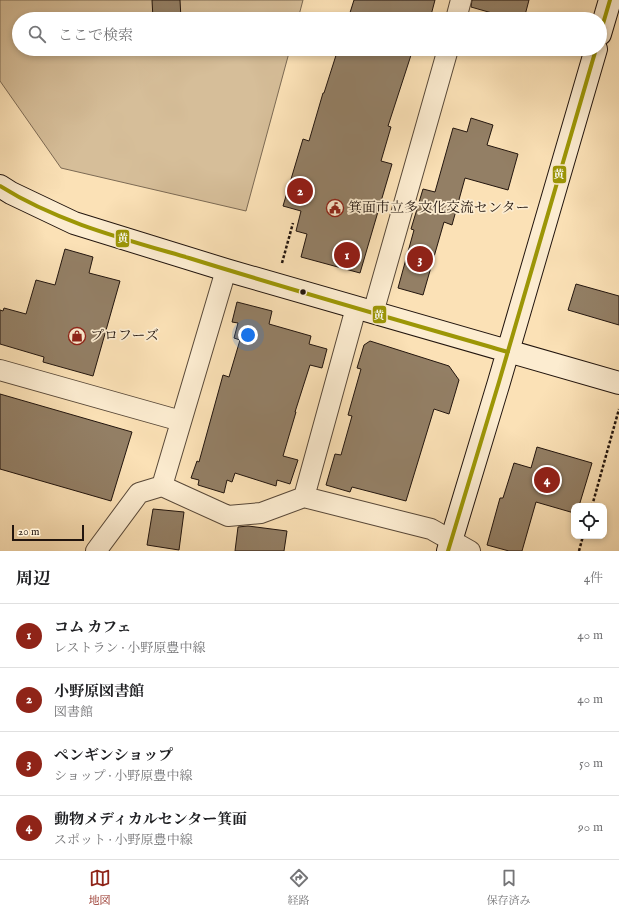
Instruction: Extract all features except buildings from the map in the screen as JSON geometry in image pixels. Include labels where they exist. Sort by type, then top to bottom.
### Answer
[{"type":"street","points":[[458,12],[461,0]]},
{"type":"street","points":[[606,12],[610,0]]},
{"type":"street","points":[[304,497],[446,56]]},
{"type":"street","points":[[96,551],[139,493],[162,486],[228,516],[261,513],[304,497],[431,529],[456,548],[508,352],[594,56]]},
{"type":"street","points":[[0,186],[11,193],[74,223],[226,270],[619,383]]},
{"type":"street","points":[[162,486],[226,270]]},
{"type":"street","points":[[0,370],[181,422]]},
{"type":"path","points":[[281,265],[293,223]]},
{"type":"path","points":[[593,503],[619,409]]},
{"type":"path","points":[[579,551],[582,539]]},
{"type":"shaded area","points":[[0,0],[303,0],[300,12],[12,12],[12,56],[288,56],[246,211],[61,168],[0,81]]},
{"type":"transit line","name":"黄","points":[[606,12],[610,0]]},
{"type":"transit line","name":"黄","points":[[448,551],[594,56]]},
{"type":"transit line","name":"黄","points":[[0,186],[44,210],[68,220],[116,236],[508,352]]},
{"type":"place","name":"小野原図書館","points":[[300,191]]},
{"type":"place","name":"箕面市立多文化交流センター","points":[[335,208]]},
{"type":"place","name":"コム カフェ","points":[[347,255]]},
{"type":"place","name":"ペンギンショップ","points":[[420,259]]},
{"type":"place","name":"プロフーズ","points":[[77,336]]},
{"type":"place","name":"動物メディカルセンター箕面","points":[[547,480]]}]
